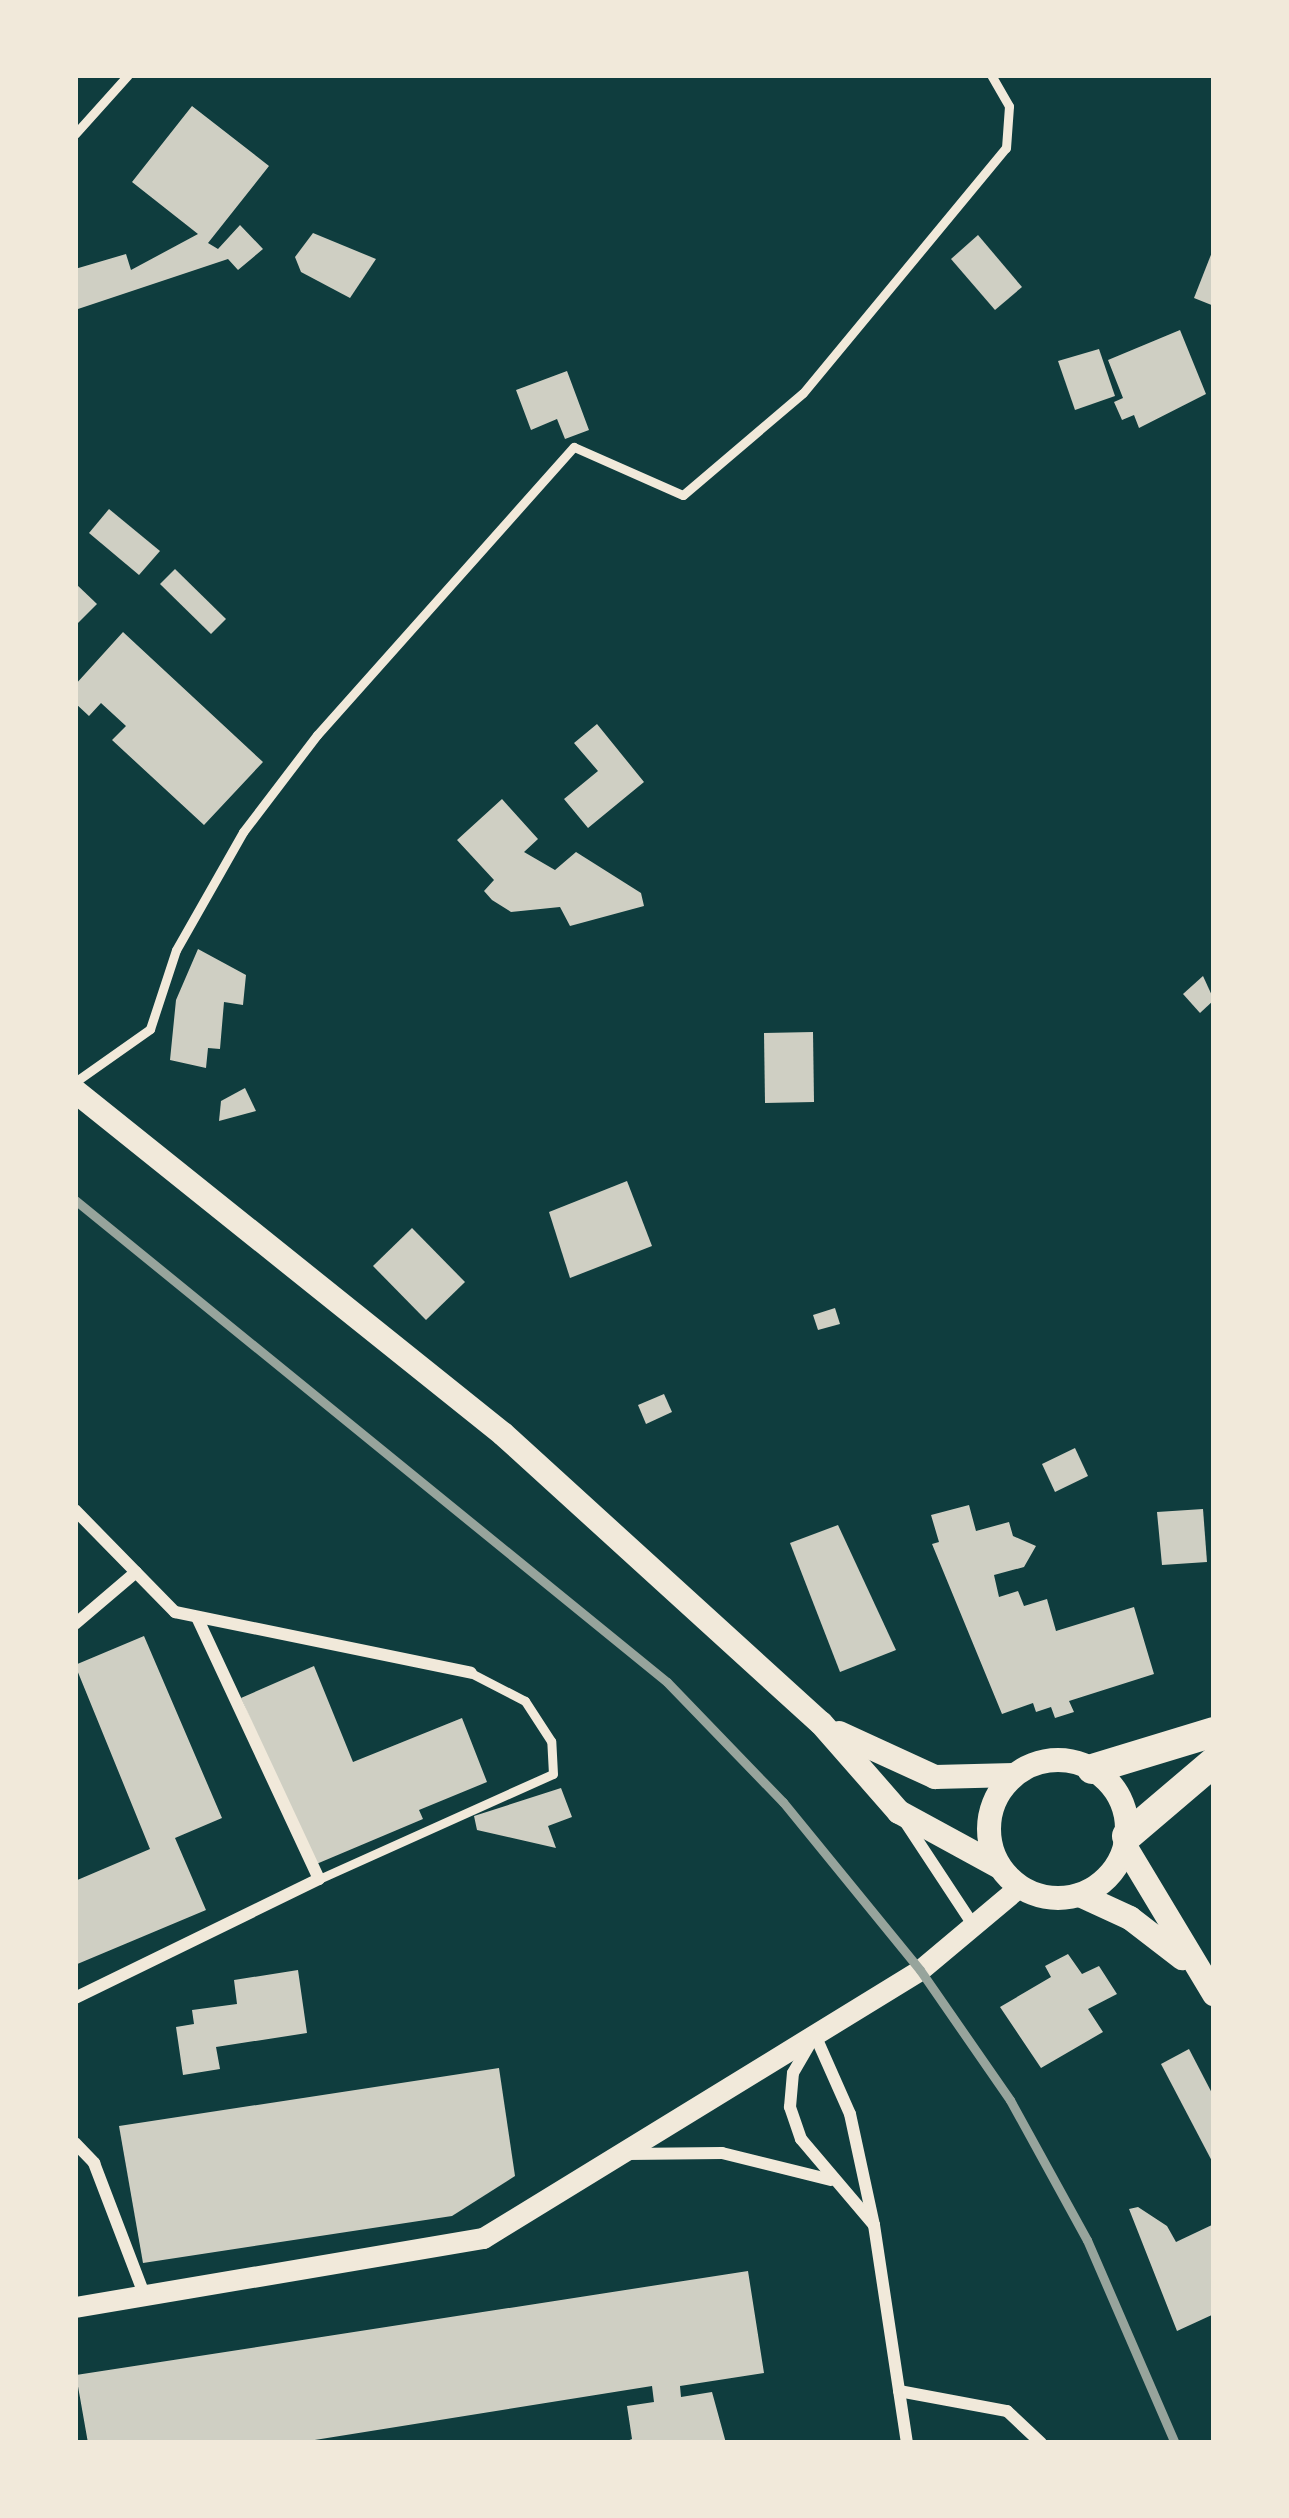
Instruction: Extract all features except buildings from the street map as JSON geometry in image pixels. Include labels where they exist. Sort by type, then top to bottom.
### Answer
[{"type":"main road","points":[[75,1086],[502,1434],[821,1723],[899,1812],[998,1866],[1019,1887],[1049,1898],[1080,1895],[1100,1884],[1126,1841],[1214,1762]]},
{"type":"main road","points":[[821,1723],[890,1763],[935,1777],[1014,1775],[1052,1760],[1092,1769],[1214,1732]]},
{"type":"main road","points":[[1092,1769],[1123,1805],[1126,1841],[1193,1967],[1214,1994]]},
{"type":"main road","points":[[998,1866],[989,1818],[1014,1775]]},
{"type":"main road","points":[[1080,1895],[1130,1918],[1193,1967]]},
{"type":"street","points":[[75,1510],[175,1612],[471,1673]]},
{"type":"street","points":[[75,1624],[136,1572]]},
{"type":"street","points":[[75,1998],[319,1879],[197,1617]]},
{"type":"street","points":[[899,1812],[976,1929]]},
{"type":"street","points":[[75,2307],[143,2291],[483,2238],[626,2155],[815,2035],[976,1929],[1019,1887]]},
{"type":"street","points":[[815,2035],[793,2073],[790,2107],[801,2139],[874,2224]]},
{"type":"street","points":[[815,2035],[850,2114],[874,2224],[907,2443]]},
{"type":"street","points":[[75,2143],[94,2162],[143,2291]]},
{"type":"street","points":[[626,2155],[722,2152],[835,2181]]},
{"type":"street","points":[[898,2391],[1006,2410],[1041,2443]]},
{"type":"lane","points":[[75,134],[128,75]]},
{"type":"lane","points":[[75,1086],[150,1030],[176,950],[243,832],[317,735],[574,446],[683,495],[803,393],[1006,148],[1009,106],[991,75]]},
{"type":"lane","points":[[319,1879],[553,1774],[551,1741],[525,1701],[471,1673]]},
{"type":"railway","points":[[75,1200],[667,1682],[783,1802],[920,1970],[1010,2100],[1087,2240],[1175,2443]]}]
